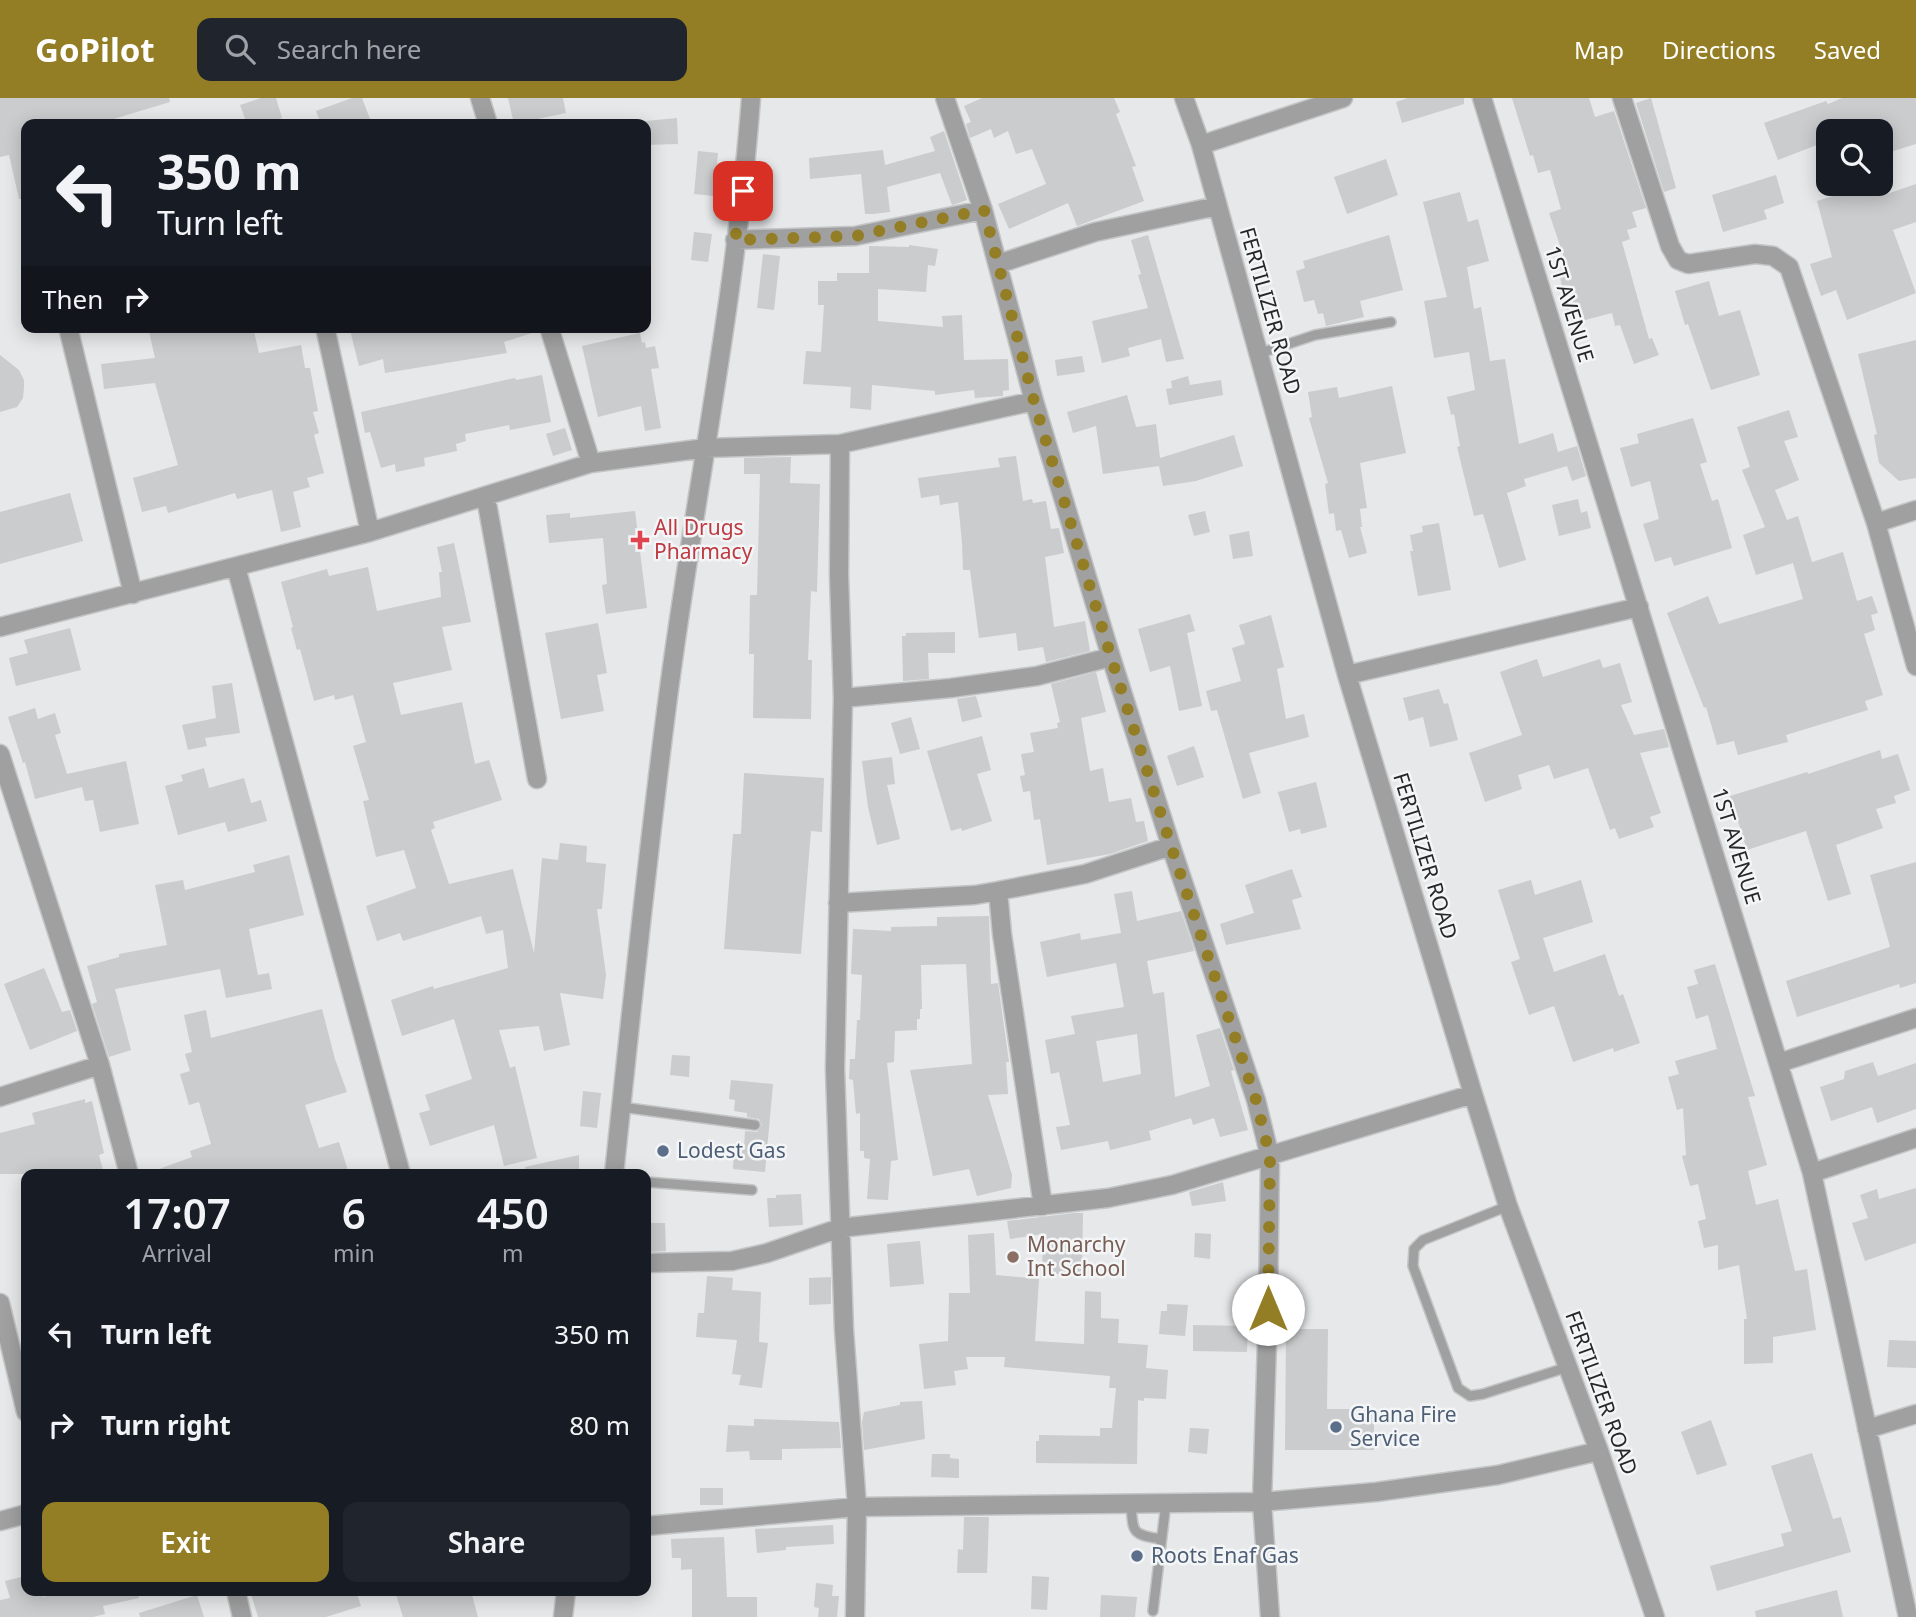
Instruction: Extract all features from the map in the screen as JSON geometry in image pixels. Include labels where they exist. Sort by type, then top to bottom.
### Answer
[{"type":"street","points":[[480,98],[486,119]]},
{"type":"street","points":[[615,1169],[668,697],[746,167],[751,98]]},
{"type":"street","points":[[945,98],[984,210],[1034,401],[1111,657],[1256,1100],[1270,1157],[1262,1502],[1270,1617]]},
{"type":"street","name":"FERTILIZER ROAD","points":[[1184,98],[1201,145],[1347,675],[1473,1094],[1508,1206],[1599,1451],[1655,1617]]},
{"type":"street","points":[[1201,145],[1343,98]]},
{"type":"street","name":"1ST AVENUE","points":[[1482,98],[1812,1173],[1908,1617]]},
{"type":"street","points":[[1622,98],[1670,246],[1678,260],[1688,264],[1755,254],[1773,256],[1789,267],[1876,523],[1916,666]]},
{"type":"street","points":[[998,264],[1095,232],[1217,206]]},
{"type":"street","points":[[735,240],[855,236],[984,210]]},
{"type":"street","points":[[69,333],[133,594]]},
{"type":"street","points":[[326,333],[370,532]]},
{"type":"street","points":[[551,333],[591,464]]},
{"type":"street","points":[[0,627],[370,532],[591,464],[706,448],[841,444],[1034,401]]},
{"type":"street","points":[[841,444],[839,575],[843,698],[835,1069],[844,1330],[857,1507],[855,1617]]},
{"type":"street","points":[[486,498],[537,779]]},
{"type":"street","points":[[1876,523],[1916,510]]},
{"type":"street","points":[[236,566],[400,1169]]},
{"type":"street","points":[[1347,675],[1639,607]]},
{"type":"street","points":[[843,698],[951,688],[1037,676],[1111,657]]},
{"type":"street","points":[[0,754],[100,1065],[128,1169]]},
{"type":"street","points":[[838,903],[975,895],[1085,874],[1171,846]]},
{"type":"street","points":[[998,891],[1002,934],[1043,1206]]},
{"type":"street","points":[[1779,1063],[1916,1018]]},
{"type":"street","points":[[0,1097],[100,1065]]},
{"type":"street","points":[[651,1264],[732,1261],[767,1253],[840,1228],[1108,1198],[1172,1185],[1473,1094]]},
{"type":"street","points":[[1812,1173],[1916,1138]]},
{"type":"street","points":[[0,1303],[21,1391]]},
{"type":"street","points":[[1867,1429],[1916,1414]]},
{"type":"street","points":[[651,1527],[857,1507],[1262,1502],[1376,1492],[1498,1475],[1599,1451]]},
{"type":"street","points":[[0,1521],[21,1515]]},
{"type":"street","points":[[237,1596],[242,1617]]},
{"type":"street","points":[[563,1617],[565,1596]]},
{"type":"lane","points":[[1258,354],[1315,335],[1391,322]]},
{"type":"lane","points":[[621,1107],[755,1125]]},
{"type":"lane","points":[[651,1182],[752,1190]]},
{"type":"lane","points":[[1508,1206],[1423,1240],[1414,1250],[1413,1266],[1458,1388],[1470,1396],[1483,1394],[1568,1367]]},
{"type":"lane","points":[[1131,1503],[1133,1529],[1143,1537],[1161,1539]]},
{"type":"lane","points":[[1153,1611],[1166,1503]]},
{"type":"building","points":[[0,98],[169,98],[170,102],[114,119],[21,119],[21,199],[9,155],[0,157]]},
{"type":"building","points":[[261,98],[276,98],[282,118],[245,119],[240,105]]},
{"type":"building","points":[[352,98],[362,98],[370,119],[319,119],[316,111]]},
{"type":"building","points":[[508,98],[563,98],[566,113],[538,119],[513,119]]},
{"type":"building","points":[[982,98],[1114,98],[1120,112],[1116,114],[1136,166],[1132,167],[1144,201],[1077,226],[1068,203],[1009,229],[998,204],[1046,184],[1032,149],[1016,154],[1008,131],[994,138],[991,129],[970,138],[966,124],[971,122],[964,106]]},
{"type":"building","points":[[1408,98],[1464,98],[1464,104],[1402,123],[1396,102]]},
{"type":"building","points":[[1512,98],[1589,98],[1595,117],[1614,111],[1646,208],[1632,212],[1637,227],[1627,230],[1630,239],[1622,242],[1649,339],[1652,338],[1659,355],[1634,364],[1620,325],[1615,326],[1612,313],[1570,324],[1560,277],[1570,275],[1549,213],[1561,209],[1550,170],[1538,173],[1533,155],[1530,156]]},
{"type":"building","points":[[1651,98],[1676,188],[1664,192],[1636,103]]},
{"type":"building","points":[[1842,98],[1916,98],[1916,144],[1893,151],[1893,119],[1816,119],[1816,145],[1778,160],[1764,123],[1826,101],[1828,104]]},
{"type":"building","points":[[677,118],[678,144],[651,145],[651,121]]},
{"type":"building","points":[[944,131],[967,200],[956,204],[952,205],[940,173],[887,187],[890,212],[873,214],[865,214],[861,174],[810,179],[809,158],[883,150],[885,165],[935,151],[930,137]]},
{"type":"building","points":[[698,151],[718,153],[714,196],[694,194]]},
{"type":"building","points":[[1386,159],[1398,195],[1347,214],[1334,177]]},
{"type":"building","points":[[1776,175],[1784,203],[1764,210],[1767,219],[1723,232],[1712,195]]},
{"type":"building","points":[[1916,184],[1916,222],[1893,230],[1916,293],[1847,320],[1836,290],[1821,296],[1810,264],[1832,257],[1817,201],[1833,196],[1893,196],[1893,192]]},
{"type":"building","points":[[1460,192],[1468,222],[1478,219],[1489,261],[1467,267],[1474,309],[1481,307],[1490,361],[1505,359],[1519,444],[1553,433],[1558,452],[1577,446],[1586,476],[1572,481],[1567,466],[1524,479],[1526,486],[1507,493],[1526,560],[1499,568],[1483,514],[1474,516],[1457,447],[1460,446],[1454,414],[1451,415],[1447,397],[1475,390],[1469,352],[1434,358],[1424,301],[1447,297],[1423,202]]},
{"type":"building","points":[[694,232],[712,234],[708,262],[691,260]]},
{"type":"building","points":[[1148,235],[1184,359],[1166,362],[1161,339],[1128,348],[1130,356],[1102,363],[1092,321],[1148,308],[1131,240]]},
{"type":"building","points":[[1389,235],[1403,290],[1360,301],[1364,317],[1326,326],[1323,313],[1318,314],[1314,300],[1304,302],[1296,271],[1305,268],[1303,261]]},
{"type":"building","points":[[909,245],[938,249],[935,266],[928,265],[926,292],[878,289],[878,321],[943,327],[942,316],[962,315],[964,360],[1008,359],[1009,390],[1003,391],[1003,396],[975,398],[974,390],[935,395],[935,391],[872,385],[871,410],[850,408],[851,387],[803,384],[806,351],[821,352],[824,305],[818,305],[818,281],[837,281],[837,273],[869,273],[869,246]]},
{"type":"building","points":[[763,254],[780,256],[774,310],[757,308]]},
{"type":"building","points":[[1709,281],[1719,316],[1740,310],[1760,375],[1711,390],[1688,324],[1685,325],[1675,291]]},
{"type":"building","points":[[149,333],[254,333],[259,353],[301,345],[305,368],[310,368],[318,411],[313,412],[319,433],[314,435],[324,473],[307,478],[310,487],[293,492],[301,527],[281,532],[272,490],[237,499],[235,493],[168,513],[166,506],[142,512],[133,478],[178,465],[155,383],[104,389],[101,364],[155,358]]},
{"type":"building","points":[[351,333],[532,333],[504,342],[507,353],[385,373],[383,359],[359,366]]},
{"type":"building","points":[[640,333],[646,348],[655,346],[659,368],[651,369],[661,428],[645,431],[641,406],[598,417],[582,346]]},
{"type":"building","points":[[1916,340],[1916,478],[1899,481],[1879,463],[1874,435],[1877,434],[1858,354]]},
{"type":"building","points":[[0,355],[19,370],[24,380],[24,388],[23,398],[17,407],[0,412]]},
{"type":"building","points":[[1082,356],[1085,372],[1057,376],[1055,360]]},
{"type":"building","points":[[542,375],[551,422],[510,430],[509,425],[465,434],[466,441],[456,444],[457,451],[424,458],[425,466],[396,472],[395,464],[381,468],[370,432],[365,433],[361,412],[515,378]]},
{"type":"building","points":[[1188,376],[1190,385],[1221,380],[1223,395],[1169,405],[1166,389],[1172,388],[1171,381]]},
{"type":"building","points":[[1392,386],[1406,453],[1360,463],[1367,508],[1360,509],[1360,527],[1367,553],[1349,558],[1341,530],[1336,531],[1334,513],[1329,514],[1325,484],[1328,483],[1309,418],[1312,417],[1308,392],[1337,387],[1339,398]]},
{"type":"building","points":[[1127,395],[1136,427],[1156,424],[1160,458],[1234,435],[1243,466],[1196,481],[1163,486],[1159,466],[1103,474],[1096,426],[1073,433],[1067,412]]},
{"type":"building","points":[[1789,410],[1798,437],[1784,441],[1799,480],[1775,490],[1787,520],[1798,516],[1812,562],[1843,552],[1857,601],[1872,596],[1878,613],[1871,615],[1875,630],[1864,634],[1883,695],[1865,701],[1868,710],[1786,735],[1788,742],[1738,755],[1734,741],[1717,745],[1706,707],[1704,708],[1667,613],[1708,596],[1719,624],[1803,599],[1793,563],[1756,575],[1743,535],[1765,527],[1742,470],[1750,467],[1737,427]]},
{"type":"building","points":[[1693,418],[1707,462],[1700,464],[1712,501],[1718,499],[1732,548],[1674,566],[1671,557],[1655,562],[1643,524],[1659,519],[1650,481],[1631,487],[1620,448],[1639,443],[1637,434]]},
{"type":"building","points":[[565,428],[572,450],[553,456],[546,434]]},
{"type":"building","points":[[1016,456],[1023,501],[1046,501],[1051,529],[1059,528],[1064,553],[1045,557],[1054,627],[1085,621],[1090,651],[1046,662],[1043,647],[1018,651],[1016,633],[979,638],[970,570],[963,570],[958,502],[940,505],[939,495],[921,498],[918,478],[1000,467],[998,458]]},
{"type":"building","points":[[791,457],[790,483],[820,484],[817,592],[811,591],[808,660],[812,660],[811,719],[753,718],[754,654],[749,654],[750,595],[757,595],[760,474],[744,474],[744,458]]},
{"type":"building","points":[[70,493],[83,541],[0,564],[0,512]]},
{"type":"building","points":[[1578,499],[1581,513],[1587,511],[1591,528],[1559,536],[1552,505]]},
{"type":"building","points":[[635,511],[647,608],[606,614],[602,585],[607,584],[603,538],[549,543],[546,515],[570,513],[570,518]]},
{"type":"building","points":[[1205,511],[1210,532],[1194,536],[1188,515]]},
{"type":"building","points":[[1439,523],[1451,590],[1418,596],[1410,535],[1423,532],[1422,526]]},
{"type":"building","points":[[1249,531],[1253,556],[1233,559],[1229,535]]},
{"type":"building","points":[[454,543],[471,622],[442,627],[452,670],[393,683],[401,715],[462,702],[475,764],[489,760],[502,800],[433,822],[435,828],[431,830],[449,884],[513,869],[534,953],[542,858],[558,860],[560,843],[587,846],[586,862],[606,864],[602,909],[597,909],[606,975],[603,999],[560,993],[570,1045],[544,1051],[539,1026],[499,1030],[510,1068],[515,1066],[537,1158],[504,1166],[494,1125],[430,1146],[419,1113],[430,1110],[425,1095],[472,1079],[454,1019],[402,1036],[391,1000],[433,986],[434,989],[508,968],[503,930],[486,934],[481,916],[403,941],[400,933],[377,941],[366,906],[416,888],[404,850],[376,857],[363,801],[369,800],[353,746],[366,742],[353,695],[335,700],[334,695],[314,701],[300,649],[297,650],[281,582],[327,569],[329,576],[368,567],[377,611],[441,597],[439,572],[442,572],[437,547]]},
{"type":"building","points":[[1190,614],[1195,631],[1187,633],[1202,706],[1179,711],[1170,666],[1150,672],[1138,629]]},
{"type":"building","points":[[1271,615],[1284,667],[1277,669],[1286,719],[1304,714],[1309,737],[1249,753],[1261,793],[1243,799],[1217,710],[1211,711],[1206,691],[1241,681],[1232,648],[1245,644],[1239,625]]},
{"type":"building","points":[[598,623],[607,673],[597,675],[604,711],[561,719],[545,633]]},
{"type":"building","points":[[70,628],[81,670],[16,686],[9,658],[28,653],[24,640]]},
{"type":"building","points":[[955,632],[955,653],[928,653],[929,679],[903,681],[902,636],[906,636],[906,633]]},
{"type":"building","points":[[1537,659],[1543,677],[1600,659],[1603,668],[1620,663],[1632,702],[1621,705],[1634,735],[1664,729],[1669,747],[1640,753],[1661,813],[1650,817],[1654,827],[1619,839],[1615,828],[1610,830],[1588,768],[1554,779],[1549,765],[1518,775],[1522,789],[1485,802],[1469,753],[1522,735],[1500,672]]},
{"type":"building","points":[[1096,672],[1106,712],[1081,718],[1090,771],[1103,768],[1109,802],[1131,798],[1136,822],[1144,821],[1148,841],[1110,854],[1047,865],[1040,819],[1034,820],[1030,791],[1023,792],[1020,776],[1025,775],[1021,754],[1034,752],[1030,733],[1058,728],[1057,723],[1060,722],[1051,684]]},
{"type":"building","points":[[232,683],[240,733],[205,738],[207,746],[188,750],[182,725],[216,718],[212,686]]},
{"type":"building","points":[[1439,689],[1444,704],[1448,703],[1458,740],[1430,747],[1423,717],[1409,721],[1403,698]]},
{"type":"building","points":[[976,696],[982,717],[962,722],[957,699]]},
{"type":"building","points":[[35,708],[38,719],[55,713],[61,733],[55,735],[67,774],[126,761],[139,824],[100,832],[93,800],[85,801],[82,787],[35,799],[8,717]]},
{"type":"building","points":[[911,717],[920,749],[900,754],[891,723]]},
{"type":"building","points":[[982,736],[991,770],[977,774],[992,821],[962,831],[961,828],[951,831],[927,751]]},
{"type":"building","points":[[1194,746],[1204,777],[1177,786],[1167,756]]},
{"type":"building","points":[[1880,750],[1882,759],[1898,754],[1910,790],[1894,796],[1896,803],[1876,809],[1883,828],[1836,845],[1851,894],[1828,901],[1806,831],[1747,850],[1730,796]]},
{"type":"building","points":[[892,757],[895,784],[887,785],[900,839],[877,845],[868,807],[862,761]]},
{"type":"building","points":[[204,768],[209,788],[244,778],[251,803],[261,800],[267,821],[228,832],[225,822],[178,835],[165,786],[183,781],[181,775]]},
{"type":"building","points":[[744,773],[824,778],[822,832],[811,831],[801,954],[724,949],[733,834],[741,834]]},
{"type":"building","points":[[1316,782],[1327,827],[1301,834],[1300,829],[1289,832],[1278,792]]},
{"type":"building","points":[[289,855],[304,915],[249,929],[258,975],[269,973],[272,989],[226,998],[220,969],[115,989],[131,1050],[109,1057],[92,1004],[97,1002],[87,966],[119,957],[119,954],[167,945],[155,885],[183,880],[185,890],[255,872],[253,865]]},
{"type":"building","points":[[1916,862],[1916,983],[1900,988],[1899,984],[1797,1017],[1786,981],[1890,947],[1870,875]]},
{"type":"building","points":[[1292,869],[1302,897],[1292,900],[1301,929],[1226,945],[1220,924],[1254,913],[1245,885]]},
{"type":"building","points":[[1531,880],[1535,895],[1581,880],[1593,922],[1543,938],[1554,972],[1605,954],[1619,996],[1623,994],[1640,1043],[1614,1052],[1613,1048],[1573,1062],[1554,1006],[1529,1015],[1511,962],[1520,959],[1498,890]]},
{"type":"building","points":[[1132,891],[1137,921],[1181,911],[1194,951],[1147,961],[1153,994],[1164,992],[1175,1097],[1210,1086],[1196,1035],[1220,1028],[1234,1070],[1231,1071],[1248,1130],[1220,1137],[1214,1118],[1193,1125],[1191,1118],[1149,1131],[1151,1140],[1110,1150],[1108,1141],[1061,1150],[1056,1127],[1070,1125],[1059,1072],[1051,1074],[1045,1040],[1075,1034],[1071,1016],[1124,1007],[1116,963],[1047,977],[1040,942],[1080,933],[1081,940],[1121,933],[1114,894]],"holes":[[[1137,1034],[1141,1074],[1103,1082],[1096,1041]]]},
{"type":"building","points":[[989,916],[991,984],[998,983],[1009,1062],[1006,1062],[1008,1094],[988,1095],[1012,1175],[1011,1188],[977,1196],[969,1169],[933,1176],[910,1070],[972,1064],[966,964],[921,965],[922,1009],[920,1019],[917,1019],[917,1030],[895,1031],[894,1062],[887,1063],[898,1160],[891,1161],[888,1200],[867,1199],[870,1159],[864,1158],[864,1151],[860,1151],[860,1113],[856,1114],[853,1080],[849,1079],[850,1059],[855,1059],[857,1020],[860,1020],[862,975],[851,974],[853,929],[891,931],[891,927],[937,926],[937,917]]},
{"type":"building","points":[[1715,964],[1755,1096],[1748,1097],[1767,1165],[1748,1171],[1756,1205],[1778,1199],[1795,1271],[1807,1269],[1816,1330],[1773,1337],[1773,1363],[1744,1364],[1744,1319],[1747,1319],[1739,1265],[1718,1270],[1718,1245],[1704,1248],[1698,1221],[1706,1219],[1698,1184],[1690,1186],[1682,1156],[1686,1155],[1683,1108],[1677,1110],[1668,1077],[1679,1074],[1675,1061],[1717,1049],[1708,1015],[1696,1019],[1687,987],[1698,984],[1694,970]]},
{"type":"building","points":[[44,968],[62,1012],[70,1010],[77,1031],[30,1050],[4,984]]},
{"type":"building","points":[[322,1009],[347,1092],[305,1105],[319,1148],[339,1142],[347,1169],[159,1169],[192,1157],[190,1151],[211,1144],[199,1102],[189,1105],[180,1074],[190,1071],[185,1054],[192,1052],[184,1015],[206,1010],[211,1038]]},
{"type":"building","points":[[672,1055],[690,1056],[689,1077],[670,1075]]},
{"type":"building","points":[[1873,1062],[1878,1076],[1916,1063],[1916,1109],[1877,1123],[1872,1107],[1831,1121],[1820,1087],[1844,1079],[1845,1071]]},
{"type":"building","points":[[731,1080],[773,1084],[765,1172],[733,1169],[734,1148],[744,1148],[745,1131],[757,1132],[762,1125],[759,1119],[747,1117],[747,1113],[734,1111],[735,1100],[729,1099]]},
{"type":"building","points":[[583,1091],[601,1093],[597,1128],[580,1126]]},
{"type":"building","points":[[85,1099],[85,1103],[92,1101],[104,1153],[99,1155],[103,1169],[21,1169],[21,1174],[0,1174],[0,1133],[35,1124],[32,1113]]},
{"type":"building","points":[[579,1155],[579,1169],[525,1167]]},
{"type":"building","points":[[1223,1182],[1226,1201],[1192,1206],[1189,1192]]},
{"type":"building","points":[[1916,1188],[1916,1243],[1865,1261],[1852,1223],[1868,1218],[1860,1195],[1877,1189],[1879,1199]]},
{"type":"building","points":[[801,1194],[803,1225],[769,1227],[767,1198]]},
{"type":"building","points":[[1083,1213],[1082,1274],[1042,1274],[1043,1234],[1010,1239],[1007,1221]]},
{"type":"building","points":[[651,1223],[665,1223],[666,1251],[651,1252]]},
{"type":"building","points":[[994,1233],[996,1275],[1039,1279],[1035,1341],[1084,1344],[1085,1291],[1101,1292],[1101,1318],[1119,1319],[1118,1343],[1148,1345],[1146,1368],[1168,1370],[1166,1399],[1138,1400],[1137,1464],[1036,1463],[1036,1441],[1039,1441],[1039,1435],[1100,1436],[1100,1428],[1112,1428],[1116,1388],[1109,1388],[1110,1376],[1004,1367],[1005,1357],[966,1357],[968,1369],[954,1371],[956,1385],[924,1389],[919,1344],[948,1341],[949,1293],[970,1293],[968,1235]]},
{"type":"building","points":[[1195,1233],[1211,1234],[1210,1259],[1194,1257]]},
{"type":"building","points":[[920,1241],[924,1284],[890,1287],[887,1244]]},
{"type":"building","points":[[707,1276],[733,1278],[732,1290],[761,1292],[759,1342],[768,1343],[762,1388],[739,1385],[741,1375],[732,1374],[737,1340],[696,1337],[698,1313],[704,1313]]},
{"type":"building","points":[[831,1277],[831,1304],[809,1305],[809,1278]]},
{"type":"building","points":[[1167,1304],[1188,1305],[1185,1336],[1159,1334],[1161,1311],[1167,1311]]},
{"type":"building","points":[[1193,1325],[1248,1326],[1247,1352],[1193,1351]]},
{"type":"building","points":[[1286,1329],[1328,1329],[1327,1409],[1374,1409],[1374,1450],[1285,1450]]},
{"type":"building","points":[[1889,1340],[1916,1341],[1916,1368],[1887,1367]]},
{"type":"building","points":[[922,1401],[925,1439],[864,1450],[864,1412],[900,1405],[900,1402]]},
{"type":"building","points":[[754,1419],[839,1422],[841,1448],[782,1449],[782,1460],[750,1460],[749,1451],[726,1452],[728,1425],[754,1426]]},
{"type":"building","points":[[1711,1420],[1727,1465],[1697,1475],[1681,1432]]},
{"type":"building","points":[[1190,1428],[1209,1429],[1207,1454],[1188,1452]]},
{"type":"building","points":[[1812,1453],[1833,1519],[1841,1517],[1851,1552],[1717,1591],[1710,1566],[1784,1546],[1781,1534],[1792,1531],[1771,1466]]},
{"type":"building","points":[[932,1454],[950,1454],[950,1458],[959,1459],[959,1478],[931,1477]]},
{"type":"building","points":[[700,1488],[723,1488],[723,1505],[700,1505]]},
{"type":"building","points":[[964,1517],[989,1517],[987,1573],[957,1573],[958,1549],[963,1550]]},
{"type":"building","points":[[833,1525],[834,1544],[786,1547],[786,1550],[757,1553],[755,1529]]},
{"type":"building","points":[[724,1537],[727,1597],[757,1597],[757,1617],[692,1617],[692,1569],[681,1570],[681,1558],[672,1558],[671,1539]]},
{"type":"building","points":[[1032,1576],[1049,1577],[1047,1610],[1031,1609]]},
{"type":"building","points":[[21,1577],[21,1596],[139,1598],[103,1606],[105,1614],[93,1617],[0,1617],[0,1600],[10,1598],[5,1581]]},
{"type":"building","points":[[816,1583],[833,1585],[832,1596],[839,1596],[837,1617],[818,1617],[819,1608],[814,1607]]},
{"type":"building","points":[[1837,1590],[1843,1617],[1756,1617],[1755,1611]]},
{"type":"building","points":[[1101,1595],[1137,1597],[1135,1617],[1100,1617]]},
{"type":"building","points":[[197,1596],[204,1617],[140,1617],[139,1613]]},
{"type":"building","points":[[252,1596],[358,1596],[361,1606],[326,1617],[258,1617]]},
{"type":"building","points":[[397,1596],[472,1596],[478,1617],[403,1617]]},
{"type":"place","name":"All Drugs Pharmacy","points":[[640,540]]},
{"type":"place","name":"Lodest Gas","points":[[663,1151]]},
{"type":"place","name":"Monarchy Int School","points":[[1013,1257]]},
{"type":"place","name":"Ghana Fire Service","points":[[1336,1427]]},
{"type":"place","name":"Roots Enaf Gas","points":[[1137,1556]]},
{"type":"route","points":[[743,191],[735,240],[855,236],[984,210],[1034,401],[1111,657],[1256,1100],[1270,1157],[1268,1309]]}]
